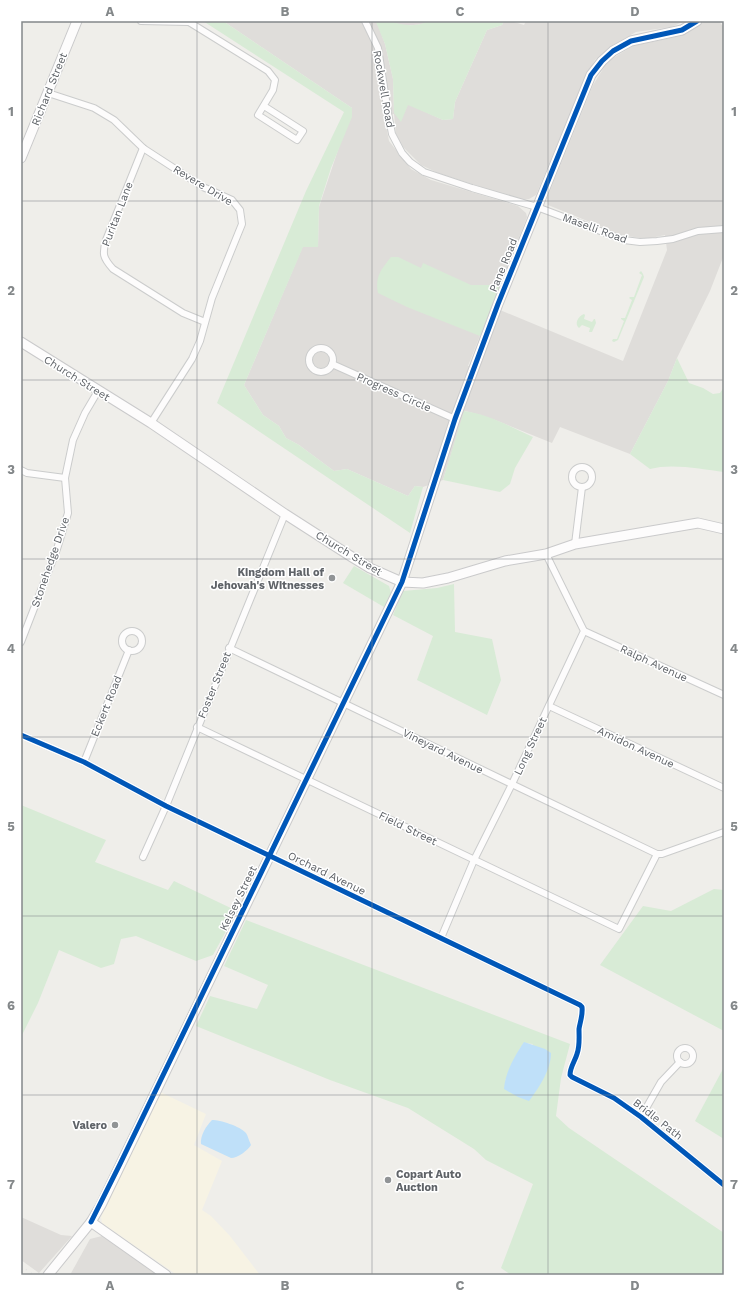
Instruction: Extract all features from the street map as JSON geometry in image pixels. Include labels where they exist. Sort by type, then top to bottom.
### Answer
[{"type":"street","name":"Richard Street","points":[[21,158],[77,21]]},
{"type":"street","points":[[141,21],[189,22],[268,71],[275,80],[273,90],[258,115],[297,140],[303,131],[264,106]]},
{"type":"street","name":"Rockwell Road","points":[[365,21],[378,48],[392,134],[395,142],[410,162],[424,172],[438,178],[537,207]]},
{"type":"street","name":"Pane Road","points":[[402,582],[455,419],[498,304],[591,75],[602,61],[613,51],[631,41],[682,30],[697,21]]},
{"type":"street","name":"Revere Drive","points":[[48,93],[94,108],[114,120],[143,148],[203,187],[232,200],[240,210],[242,224],[212,298],[200,341],[192,359],[151,423]]},
{"type":"street","name":"Puritan Lane","points":[[143,148],[106,240],[103,251],[106,261],[113,269],[183,313],[205,322]]},
{"type":"street","name":"Maselli Road","points":[[537,207],[608,235],[632,242],[673,239],[698,231],[724,229]]},
{"type":"street","name":"Church Street","points":[[21,342],[151,423],[284,514],[352,557],[370,568],[402,582],[423,583],[448,578],[505,561],[546,554],[575,544],[698,523],[724,529]]},
{"type":"street","points":[[315,348],[326,348],[332,353],[332,364],[328,370],[316,371],[310,366],[309,356],[315,348]]},
{"type":"street","name":"Progress Circle","points":[[332,364],[455,419]]},
{"type":"street","name":"Stonehedge Drive","points":[[21,642],[58,549],[68,513],[65,478],[73,440],[85,413],[98,391]]},
{"type":"street","points":[[21,470],[28,473],[65,478]]},
{"type":"street","points":[[575,544],[582,487]]},
{"type":"street","name":"Foster Street","points":[[143,857],[166,806],[284,514]]},
{"type":"street","points":[[546,554],[584,631]]},
{"type":"street","name":"Kelsey Street","points":[[49,1274],[91,1222],[118,1170],[269,856],[345,703],[402,582]]},
{"type":"street","name":"Ralph Avenue","points":[[584,631],[724,695]]},
{"type":"street","name":"Long Street","points":[[441,938],[474,860],[512,784],[584,631]]},
{"type":"street","name":"Vineyard Avenue","points":[[229,648],[657,854]]},
{"type":"street","name":"Eckert Road","points":[[84,762],[129,650]]},
{"type":"street","name":"Amidon Avenue","points":[[549,706],[724,788]]},
{"type":"street","name":"Field Street","points":[[197,727],[619,929],[657,854]]},
{"type":"street","name":"Orchard Avenue","points":[[21,734],[84,762],[166,806],[582,1007],[578,1053],[570,1072],[570,1075],[574,1079]]},
{"type":"street","points":[[657,854],[662,854],[724,832]]},
{"type":"street","points":[[641,1117],[661,1082],[680,1062]]},
{"type":"street","name":"Bridle Path","points":[[574,1079],[614,1098],[641,1117],[724,1185]]},
{"type":"street","points":[[91,1222],[166,1275]]},
{"type":"shaded area","points":[[223,21],[381,21],[377,22],[385,44],[393,79],[394,113],[408,104],[443,120],[453,119],[455,102],[487,30],[502,25],[504,21],[511,21],[524,25],[526,21],[685,21],[671,27],[636,32],[613,45],[595,60],[584,80],[536,195],[529,199],[522,200],[438,173],[421,165],[403,147],[396,134],[394,114],[384,116],[389,141],[411,169],[431,180],[518,206],[526,213],[527,217],[468,366],[476,367],[500,310],[623,361],[667,250],[665,235],[646,239],[622,235],[548,205],[547,198],[593,85],[608,61],[633,46],[680,36],[699,26],[704,21],[719,21],[724,28],[724,255],[710,291],[677,358],[668,381],[630,454],[560,427],[552,443],[495,420],[465,411],[443,480],[423,487],[415,486],[408,496],[347,469],[334,471],[299,445],[286,438],[279,426],[263,415],[244,385],[303,246],[318,247],[319,207],[352,108]]},
{"type":"shaded area","points":[[388,21],[430,21],[423,24],[404,26]]},
{"type":"shaded area","points":[[160,1092],[206,1114],[194,1145],[222,1161],[202,1210],[211,1216],[230,1236],[260,1275],[177,1275],[102,1223],[101,1217]]},
{"type":"shaded area","points":[[21,1217],[61,1235],[72,1236],[39,1273],[21,1260]]},
{"type":"shaded area","points":[[102,1236],[157,1275],[70,1275],[90,1239]]},
{"type":"green space","points":[[203,21],[223,21],[352,108],[352,117],[331,168],[319,206],[318,247],[303,247],[244,385],[263,415],[279,426],[286,438],[299,445],[334,471],[347,469],[408,496],[415,486],[423,487],[410,533],[217,403],[306,191],[344,112]]},
{"type":"green space","points":[[389,21],[410,25],[430,21],[504,21],[502,25],[487,30],[455,102],[453,119],[443,120],[408,105],[401,122],[394,113],[393,79],[385,44],[376,22]]},
{"type":"green space","points":[[391,257],[398,257],[421,268],[423,263],[471,285],[500,285],[480,336],[407,307],[378,293],[378,278],[384,266]]},
{"type":"green space","points":[[641,271],[644,277],[618,340],[614,342],[612,341],[613,339],[617,339],[624,321],[621,318],[625,318],[632,300],[629,298],[634,297],[642,275],[639,273]]},
{"type":"green space","points":[[584,314],[584,319],[592,322],[595,319],[596,323],[592,332],[589,332],[590,328],[582,325],[579,328],[577,324],[577,320]]},
{"type":"green space","points":[[677,358],[689,383],[703,388],[713,394],[720,393],[724,387],[724,472],[677,467],[658,467],[650,469],[630,454],[668,381]]},
{"type":"green space","points":[[464,411],[491,418],[533,437],[515,468],[510,484],[500,492],[443,480]]},
{"type":"green space","points":[[354,566],[389,586],[391,593],[384,607],[343,583]]},
{"type":"green space","points":[[454,584],[455,632],[492,639],[501,680],[487,715],[417,680],[433,636],[393,615],[403,591],[437,588]]},
{"type":"green space","points":[[21,805],[106,840],[95,862],[168,890],[174,881],[237,911],[213,955],[196,961],[136,936],[121,939],[114,964],[101,968],[59,950],[38,1003],[21,1037]]},
{"type":"green space","points":[[714,889],[724,890],[724,1031],[600,965],[643,906],[671,911]]},
{"type":"green space","points":[[246,920],[570,1044],[561,1078],[556,1116],[569,1128],[724,1233],[724,1275],[511,1275],[501,1268],[533,1184],[486,1160],[474,1149],[408,1108],[330,1080],[196,1026],[210,996],[257,1009],[268,985],[224,966]],"holes":[[[524,1043],[533,1044],[505,1081],[519,1050]]]},
{"type":"green space","points":[[724,1067],[724,1139],[695,1121]]},
{"type":"water","points":[[524,1042],[545,1049],[551,1053],[549,1066],[540,1085],[529,1101],[504,1089],[506,1077],[511,1064]]},
{"type":"water","points":[[212,1120],[230,1124],[243,1130],[247,1134],[251,1145],[237,1157],[231,1158],[201,1144],[201,1138],[204,1131]]},
{"type":"railway","points":[[21,1266],[34,1275]]},
{"type":"cycle path","points":[[91,1222],[402,582],[455,419],[498,304],[591,75],[602,61],[613,51],[631,41],[682,30],[697,21]]},
{"type":"cycle path","points":[[21,735],[84,762],[166,806],[580,1005],[582,1007],[582,1016],[579,1029],[579,1048],[570,1075],[614,1098],[641,1117],[724,1185]]},
{"type":"place","name":"Kingdom Hall of Jehovah's Witnesses","points":[[332,578]]},
{"type":"place","name":"Valero","points":[[115,1125]]},
{"type":"place","name":"Copart Auto Auction","points":[[388,1180]]}]
